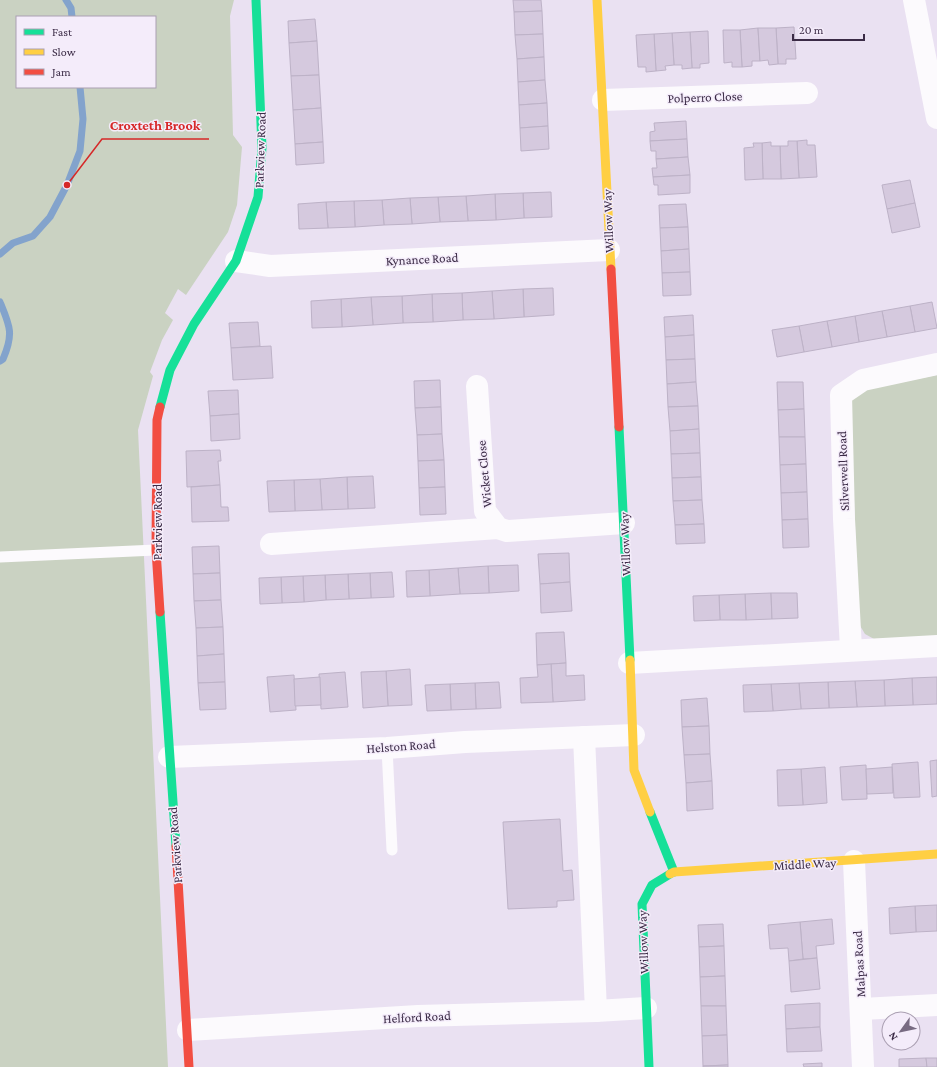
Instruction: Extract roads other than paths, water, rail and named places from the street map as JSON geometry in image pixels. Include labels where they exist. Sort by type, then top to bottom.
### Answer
[{"type":"street","name":"Parkview Road","points":[[189,1067],[188,1030],[156,550],[157,420],[170,370],[194,324],[217,292],[236,261],[258,196],[262,148],[256,0]]},
{"type":"street","name":"Willow Way","points":[[597,0],[624,523],[629,663],[634,734],[634,770],[674,872],[652,885],[642,904],[649,1067]]},
{"type":"street","points":[[914,0],[937,118]]},
{"type":"street","name":"Polperro Close","points":[[603,100],[807,93]]},
{"type":"street","name":"Kynance Road","points":[[236,261],[270,266],[609,250]]},
{"type":"street","name":"Silverwell Road","points":[[851,649],[844,519],[841,396],[863,380],[937,364]]},
{"type":"street","name":"Wicket Close","points":[[477,386],[485,511],[498,528]]},
{"type":"street","points":[[271,544],[498,528],[507,531],[624,523]]},
{"type":"street","points":[[629,663],[851,649],[937,646]]},
{"type":"street","name":"Helston Road","points":[[169,757],[387,748],[465,742],[634,734]]},
{"type":"street","points":[[584,737],[596,1011]]},
{"type":"street","name":"Middle Way","points":[[674,872],[854,861],[937,854]]},
{"type":"street","name":"Malpas Road","points":[[854,861],[862,1009],[863,1067]]},
{"type":"street","points":[[862,1009],[937,1005]]},
{"type":"street","name":"Helford Road","points":[[188,1030],[418,1016],[596,1011],[646,1008]]},
{"type":"lane","points":[[0,557],[156,550]]},
{"type":"lane","points":[[387,748],[392,850]]},
{"type":"waterway","points":[[66,0],[71,8],[72,16]]},
{"type":"waterway","points":[[0,254],[13,243],[33,236],[50,217],[67,185],[80,151],[83,119],[80,88]]},
{"type":"waterway","points":[[0,302],[8,324],[10,336],[3,359],[0,361]]},
{"type":"place","name":"Croxteth Brook","points":[[67,185]]}]
